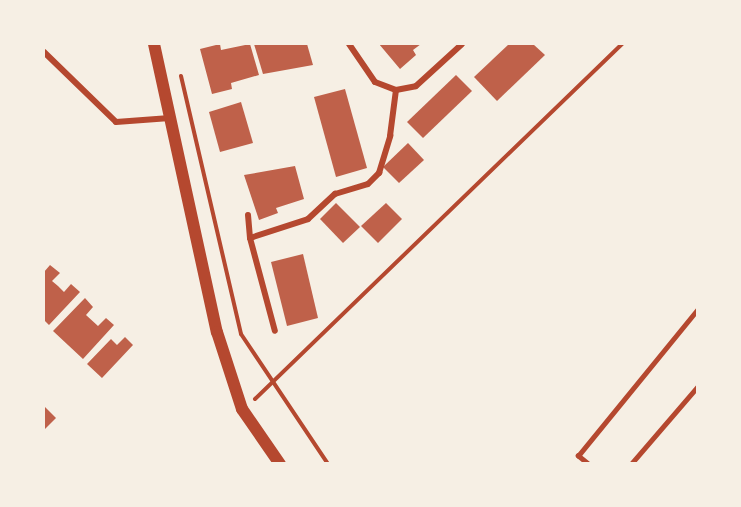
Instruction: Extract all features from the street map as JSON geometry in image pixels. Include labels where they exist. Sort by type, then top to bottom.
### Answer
[{"type":"main road","points":[[157,44],[217,332],[242,409],[280,464]]},
{"type":"street","points":[[350,44],[375,82],[396,90],[416,86],[462,44]]},
{"type":"street","points":[[44,52],[116,122],[173,118]]},
{"type":"street","points":[[250,238],[308,219],[335,194],[368,184],[379,173],[390,136],[396,90]]},
{"type":"street","points":[[248,215],[250,238],[275,331]]},
{"type":"lane","points":[[588,464],[578,456],[698,309]]},
{"type":"lane","points":[[631,464],[698,386]]},
{"type":"path","points":[[242,409],[273,385],[622,44]]},
{"type":"path","points":[[178,66],[241,334],[328,464]]},
{"type":"building","points":[[220,44],[221,50],[250,44],[259,75],[231,83],[232,89],[212,94],[200,49]]},
{"type":"building","points":[[254,44],[307,44],[313,65],[263,74]]},
{"type":"building","points":[[379,44],[421,44],[413,50],[416,55],[400,69]]},
{"type":"building","points":[[509,44],[533,44],[545,55],[497,101],[474,77]]},
{"type":"building","points":[[456,75],[472,91],[423,138],[407,122]]},
{"type":"building","points":[[345,89],[367,168],[336,177],[314,97]]},
{"type":"building","points":[[241,102],[253,143],[220,152],[209,112]]},
{"type":"building","points":[[408,143],[424,160],[399,183],[383,167]]},
{"type":"building","points":[[295,166],[304,199],[276,208],[278,213],[259,220],[244,175]]},
{"type":"building","points":[[336,203],[360,227],[343,243],[320,219]]},
{"type":"building","points":[[386,203],[402,219],[378,243],[361,226]]},
{"type":"building","points":[[303,254],[318,318],[287,326],[271,262]]},
{"type":"building","points":[[50,265],[60,273],[52,281],[64,292],[71,284],[80,292],[49,325],[44,320],[44,272]]},
{"type":"building","points":[[85,298],[93,307],[86,315],[98,326],[106,318],[114,325],[83,359],[53,331]]},
{"type":"building","points":[[125,337],[133,345],[102,378],[87,364],[111,339],[117,345]]},
{"type":"building","points":[[44,406],[56,418],[44,430]]}]
